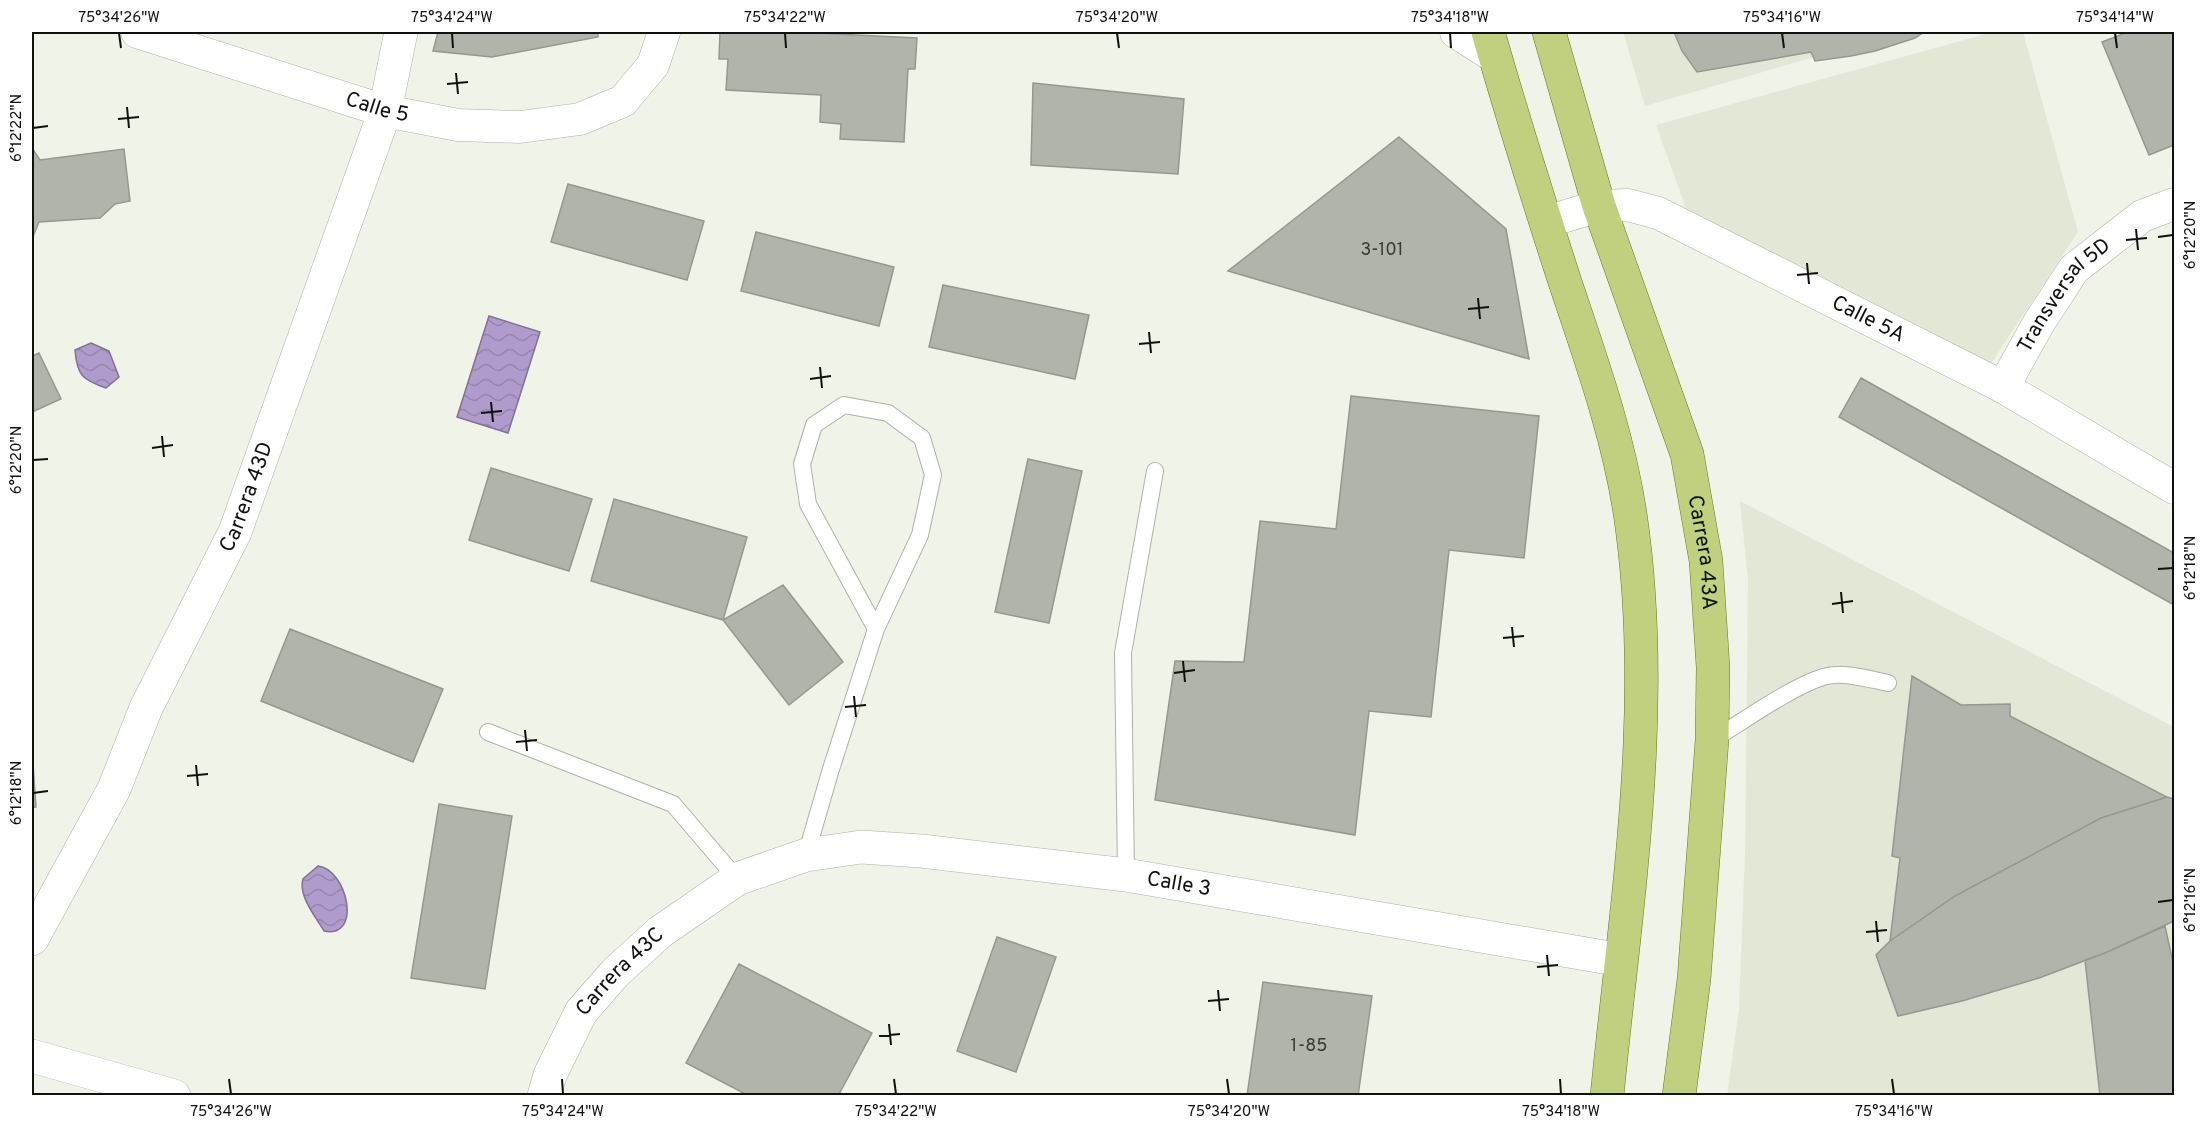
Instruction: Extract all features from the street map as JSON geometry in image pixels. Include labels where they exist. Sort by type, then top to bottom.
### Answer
[{"type":"main road","name":"Carrera 43A","points":[[1549,32],[1599,206],[1687,454],[1706,561],[1713,667],[1712,740],[1694,979],[1679,1095]]},
{"type":"main road","points":[[1492,44],[1591,360],[1621,468],[1630,513],[1640,614],[1640,731],[1630,869],[1607,1095]]},
{"type":"street","name":"Calle 5","points":[[137,32],[386,111],[458,125],[520,127],[580,119],[623,101],[653,64],[664,32]]},
{"type":"street","name":"Carrera 43D","points":[[32,939],[114,789],[146,708],[235,532],[386,111],[401,32]]},
{"type":"street","points":[[1456,32],[1492,44]]},
{"type":"street","name":"Transversal 5D","points":[[2003,387],[2040,321],[2074,269],[2142,216],[2175,204]]},
{"type":"street","name":"Calle 5A","points":[[1546,222],[1599,206],[1628,205],[1658,213],[2003,387],[2175,488]]},
{"type":"street","name":"Calle 3","points":[[737,879],[806,855],[861,847],[897,849],[1126,875],[1621,960]]},
{"type":"street","name":"Carrera 43C","points":[[544,1095],[550,1075],[581,1012],[615,973],[660,932],[737,879]]},
{"type":"street","points":[[32,1056],[174,1095]]},
{"type":"lane","points":[[806,855],[876,628],[920,535],[933,475],[922,438],[888,412],[844,405],[814,424],[802,464],[808,504],[876,628]]},
{"type":"lane","points":[[1126,875],[1123,653],[1155,471]]},
{"type":"lane","points":[[1712,740],[1793,691],[1824,677],[1854,676],[1888,683]]},
{"type":"lane","points":[[488,732],[673,804],[737,879]]},
{"type":"shaded area","points":[[1623,32],[1901,32],[1645,106]]},
{"type":"shaded area","points":[[1993,32],[2023,32],[2078,232],[1990,365],[1688,214],[1656,125]]},
{"type":"shaded area","points":[[1740,501],[2174,727],[2174,1095],[1727,1096],[1739,1008],[1745,853],[1748,580]]},
{"type":"water","points":[[489,316],[540,332],[508,433],[457,417]]},
{"type":"water","points":[[91,343],[109,351],[119,377],[106,388],[83,376],[77,366],[75,350]]},
{"type":"water","points":[[318,866],[328,870],[343,890],[347,915],[344,925],[336,931],[324,931],[303,892],[303,879]]},
{"type":"building","points":[[438,32],[598,32],[598,37],[492,57],[433,51]]},
{"type":"building","points":[[720,32],[795,32],[917,38],[915,69],[908,69],[904,142],[840,139],[841,124],[820,122],[821,95],[726,90],[728,59],[719,59]]},
{"type":"building","points":[[1674,32],[1924,32],[1915,38],[1851,56],[1815,61],[1811,52],[1697,72],[1682,51]]},
{"type":"building","points":[[2128,32],[2174,32],[2174,145],[2149,155],[2102,42]]},
{"type":"building","points":[[1033,83],[1184,99],[1178,174],[1031,165]]},
{"type":"building","points":[[1399,137],[1506,229],[1529,359],[1228,271]]},
{"type":"building","points":[[32,148],[40,160],[124,149],[130,201],[115,204],[100,218],[39,222],[32,239]]},
{"type":"building","points":[[568,184],[704,221],[687,280],[551,242]]},
{"type":"building","points":[[756,232],[894,267],[879,326],[741,291]]},
{"type":"building","points":[[943,285],[1089,315],[1075,379],[929,347]]},
{"type":"building","points":[[39,353],[61,399],[32,412],[32,356]]},
{"type":"building","points":[[1861,378],[2174,553],[2174,605],[1839,417]]},
{"type":"building","points":[[1351,396],[1539,416],[1524,558],[1449,550],[1431,717],[1369,711],[1355,835],[1155,800],[1175,661],[1244,662],[1260,521],[1336,529]]},
{"type":"building","points":[[1028,459],[1082,471],[1049,623],[995,612]]},
{"type":"building","points":[[491,468],[592,499],[569,571],[469,540]]},
{"type":"building","points":[[614,499],[747,537],[723,620],[591,581]]},
{"type":"building","points":[[783,585],[843,662],[789,705],[723,620]]},
{"type":"building","points":[[290,629],[443,689],[413,762],[261,701]]},
{"type":"building","points":[[1912,676],[1961,705],[2010,704],[2010,716],[2167,797],[2101,818],[1955,896],[1890,941],[1900,858],[1892,856]]},
{"type":"building","points":[[32,750],[36,807],[32,808]]},
{"type":"building","points":[[2167,797],[2174,799],[2174,921],[2105,953],[2039,978],[1962,1001],[1898,1016],[1876,955],[1890,941],[1955,896],[2101,818]]},
{"type":"building","points":[[439,804],[512,816],[485,989],[411,978]]},
{"type":"building","points":[[2165,926],[2174,967],[2174,1096],[2100,1096],[2085,960]]},
{"type":"building","points":[[997,937],[1056,957],[1016,1072],[957,1051]]},
{"type":"building","points":[[739,964],[872,1033],[838,1096],[749,1096],[686,1063]]},
{"type":"building","points":[[1263,982],[1372,996],[1358,1096],[1247,1096]]}]
